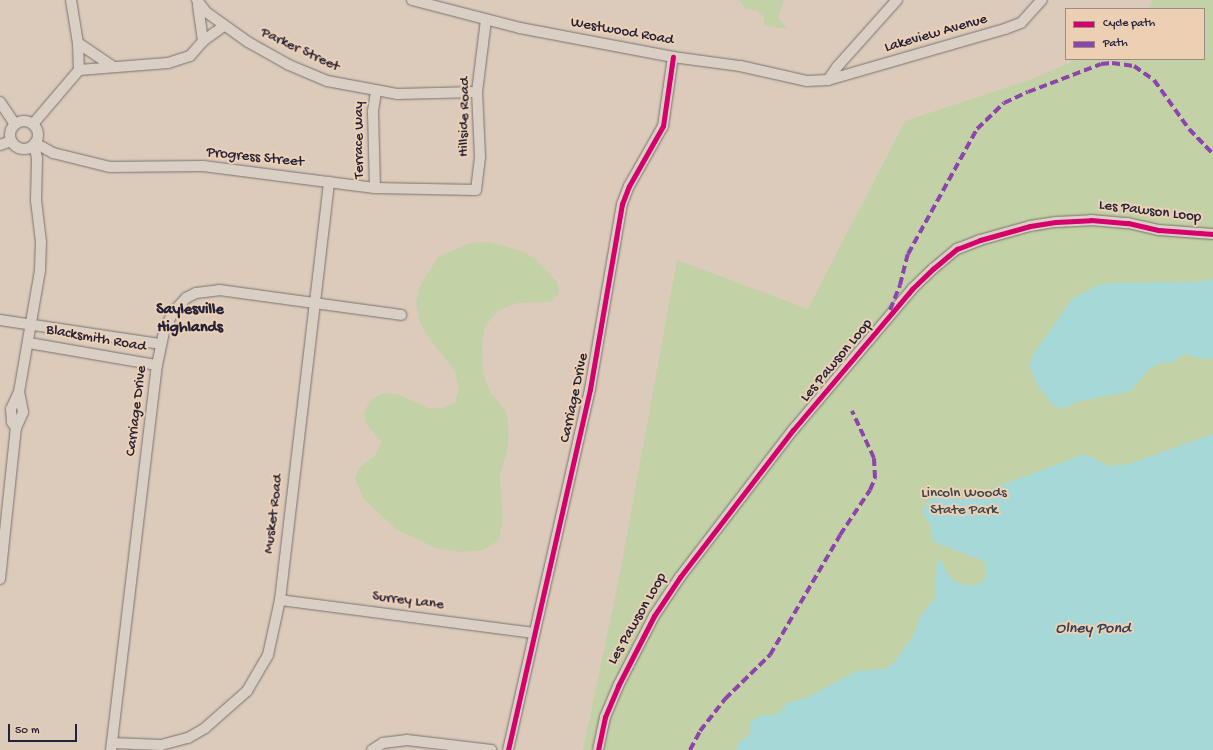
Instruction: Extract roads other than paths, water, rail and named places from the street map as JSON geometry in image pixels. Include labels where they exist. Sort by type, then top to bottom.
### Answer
[{"type":"street","points":[[71,0],[78,43],[80,70]]},
{"type":"street","name":"Westwood Road","points":[[412,0],[424,2],[486,20],[673,57],[740,66],[807,81],[828,80]]},
{"type":"street","points":[[828,80],[837,67],[897,0]]},
{"type":"street","name":"Lakeview Avenue","points":[[828,80],[1016,25],[1026,18],[1042,0]]},
{"type":"street","points":[[198,2],[203,41]]},
{"type":"street","name":"Parker Street","points":[[198,2],[224,26],[289,64],[346,87],[397,94],[478,92]]},
{"type":"street","name":"Hillside Road","points":[[476,190],[480,157],[478,92],[486,20]]},
{"type":"street","points":[[33,124],[80,70],[112,66],[168,63],[190,56],[203,41],[224,26]]},
{"type":"street","points":[[78,43],[112,66]]},
{"type":"street","name":"Carriage Drive","points":[[508,750],[533,633],[590,389],[622,204],[629,186],[663,126],[673,57]]},
{"type":"street","name":"Terrace Way","points":[[375,188],[373,111],[376,92]]},
{"type":"street","points":[[0,102],[16,124]]},
{"type":"street","points":[[0,579],[3,513],[16,428],[22,412],[20,392],[32,325],[41,242],[36,200],[37,158],[35,144],[38,134],[33,124],[22,121],[16,124],[11,132],[11,141],[18,147],[28,148],[35,144]]},
{"type":"street","points":[[0,145],[11,141]]},
{"type":"street","name":"Progress Street","points":[[35,144],[53,153],[103,166],[203,166],[375,188],[476,190]]},
{"type":"street","name":"Musket Road","points":[[111,746],[161,745],[188,738],[205,728],[256,680],[268,655],[280,600],[329,182]]},
{"type":"street","name":"Les Pawson Loop","points":[[598,750],[605,717],[618,686],[654,616],[701,548],[793,430],[826,394],[912,289],[952,254],[980,240],[1009,231],[1056,222],[1091,220],[1128,223],[1159,230],[1213,234]]},
{"type":"street","name":"Carriage Drive","points":[[111,746],[157,365],[165,328],[174,311],[186,298],[196,293],[219,290],[315,305],[401,315]]},
{"type":"street","name":"Blacksmith Road","points":[[0,320],[161,344]]},
{"type":"street","name":"Blacksmith Road","points":[[29,343],[157,365]]},
{"type":"street","name":"Surrey Lane","points":[[280,600],[533,633]]},
{"type":"street","points":[[372,750],[388,742],[407,740],[491,750]]},
{"type":"water","points":[[1213,279],[1213,358],[1203,359],[1184,354],[1172,363],[1163,362],[1149,369],[1131,391],[1080,401],[1061,409],[1053,405],[1037,384],[1030,367],[1031,358],[1072,299],[1098,285],[1111,283],[1197,282]]},
{"type":"water","name":"Olney Pond","points":[[1213,434],[1213,750],[736,750],[740,741],[749,736],[751,730],[748,726],[753,720],[762,715],[777,715],[787,703],[806,698],[857,671],[885,669],[894,663],[913,636],[921,615],[935,599],[937,560],[941,561],[949,576],[958,583],[972,586],[982,583],[987,574],[984,561],[933,542],[931,527],[924,515],[924,506],[934,496],[952,497],[961,500],[1085,454],[1108,466],[1129,464]]},
{"type":"district","name":"Saylesville Highlands","points":[[190,320]]},
{"type":"park label","name":"Lincoln Woods State Park","points":[[964,502]]}]
